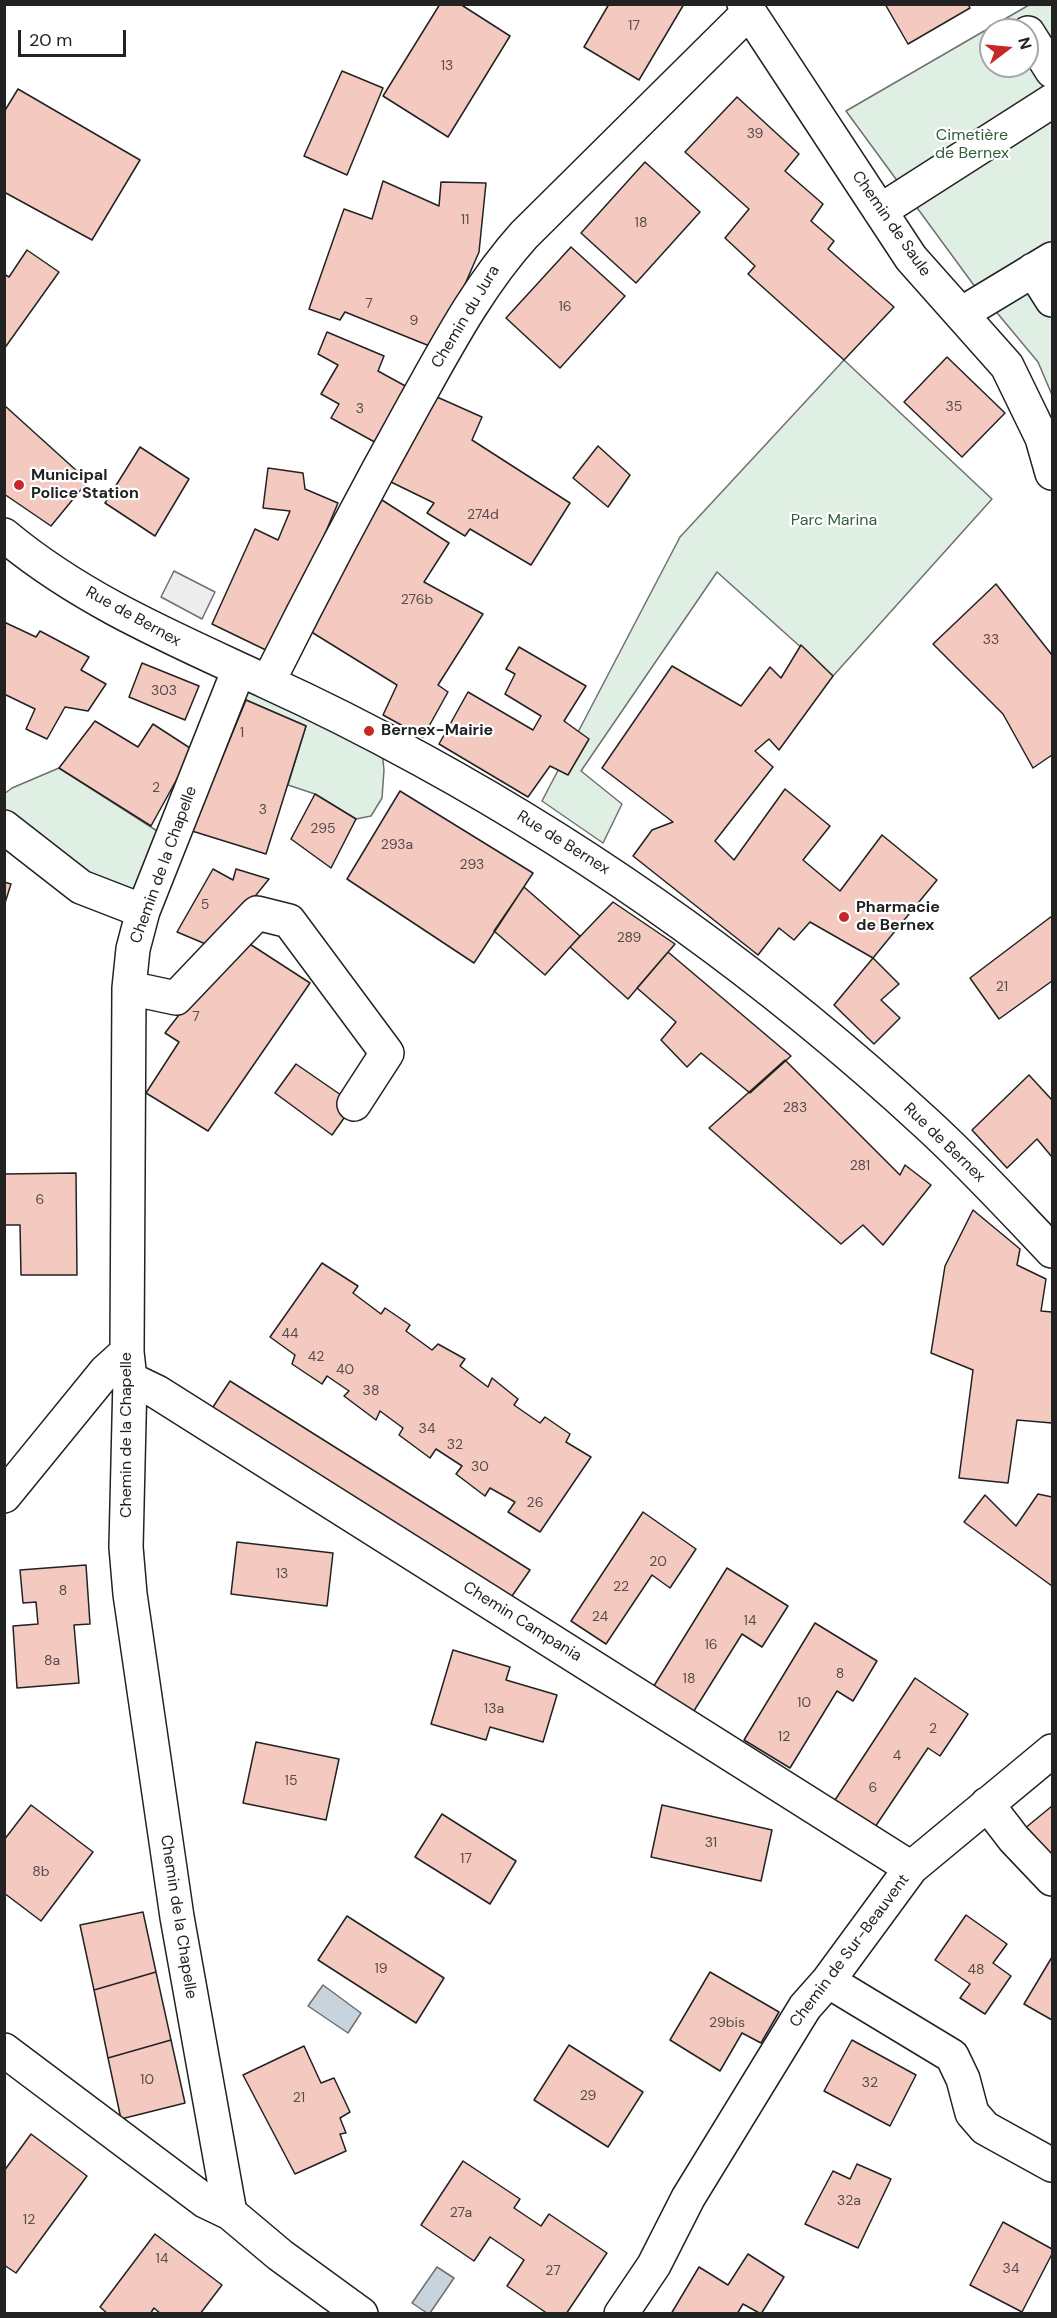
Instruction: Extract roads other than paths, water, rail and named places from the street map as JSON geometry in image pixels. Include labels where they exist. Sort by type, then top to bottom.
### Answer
[{"type":"street","name":"Chemin de Saule","points":[[746,9],[911,258],[1008,366],[1042,438],[1053,473]]},
{"type":"street","name":"Chemin du Jura","points":[[254,676],[360,502],[462,320],[500,261],[746,9]]},
{"type":"street","points":[[1039,49],[1053,70]]},
{"type":"street","points":[[880,211],[1053,101]]},
{"type":"street","points":[[961,314],[1043,264],[1053,300]]},
{"type":"street","name":"Rue de Bernex","points":[[7,543],[120,612],[186,646],[349,721],[453,777],[592,861],[666,911],[756,979],[866,1069],[929,1126],[1053,1251]]},
{"type":"street","name":"Chemin de la Chapelle","points":[[230,2213],[177,1917],[130,1594],[126,1548],[129,1365],[129,988],[133,949],[143,912],[254,676]]},
{"type":"street","points":[[4,827],[81,887],[143,912]]},
{"type":"street","points":[[129,988],[176,998],[257,913],[289,921],[387,1053],[354,1104]]},
{"type":"street","points":[[4,1496],[106,1371],[129,1365]]},
{"type":"street","name":"Chemin Campania","points":[[129,1365],[157,1392],[911,1868]]},
{"type":"street","name":"Chemin de Sur-Beauvent","points":[[621,2313],[654,2265],[688,2198],[805,2007],[828,1981],[911,1868],[1053,1751]]},
{"type":"street","points":[[987,1804],[1014,1839],[1053,1879]]},
{"type":"street","points":[[828,1981],[952,2056],[963,2079],[972,2113],[985,2128],[1053,2165]]},
{"type":"street","points":[[4,2050],[205,2201],[230,2213],[280,2255],[361,2313]]},
{"type":"place","name":"Municipal Police Station","points":[[19,485]]},
{"type":"place","name":"Bernex-Mairie","points":[[369,731]]},
{"type":"place","name":"Pharmacie de Bernex","points":[[844,917]]},
{"type":"park label","name":"Cimetière de Bernex","points":[[972,145]]},
{"type":"park label","name":"Parc Marina","points":[[834,521]]}]
